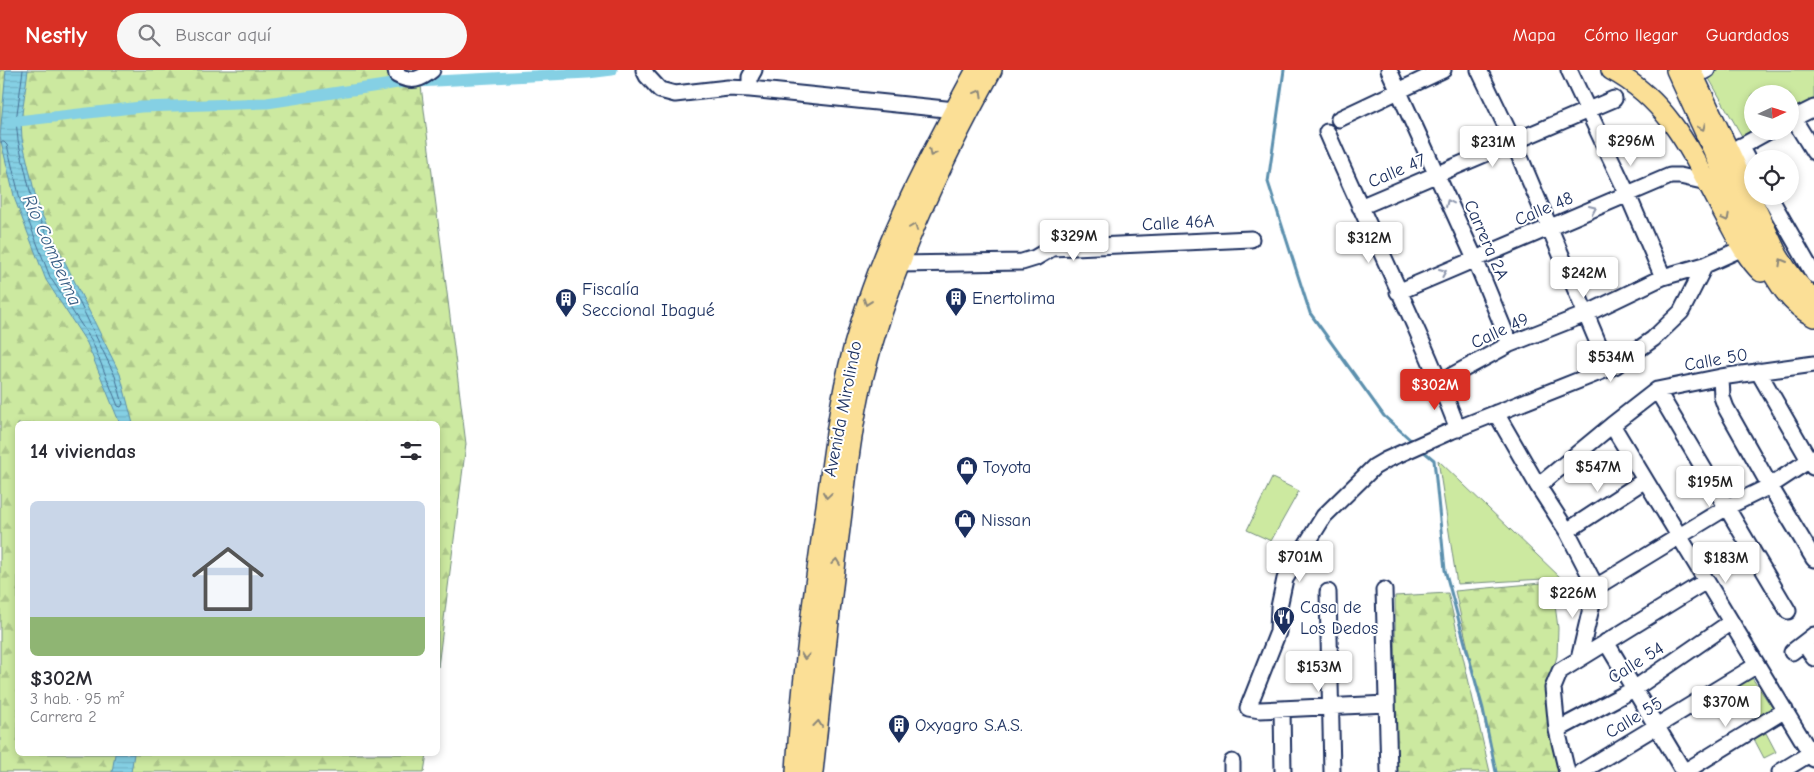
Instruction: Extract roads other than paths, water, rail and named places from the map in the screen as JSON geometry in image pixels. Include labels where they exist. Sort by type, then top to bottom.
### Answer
[{"type":"main road","points":[[961,113],[959,87],[969,70]]},
{"type":"main road","name":"Avenida Mirolindo","points":[[813,772],[833,585],[854,423],[870,356],[888,296],[961,113],[976,70]]},
{"type":"main road","name":"Avenida Mirolindo","points":[[796,772],[807,635],[846,378],[859,328],[875,280],[907,204],[961,113],[992,70]]},
{"type":"main road","points":[[1611,70],[1641,88],[1664,112],[1695,159],[1708,185],[1757,244],[1804,291],[1813,314]]},
{"type":"main road","points":[[1676,70],[1757,244],[1784,290],[1795,304],[1813,314]]},
{"type":"main road","points":[[1697,72],[1735,150],[1757,244]]},
{"type":"street","points":[[396,70],[397,75],[402,78],[416,80],[423,78],[432,70]]},
{"type":"street","points":[[750,89],[750,77],[754,70]]},
{"type":"street","name":"Carrera 2A","points":[[1389,70],[1475,258],[1510,344]]},
{"type":"street","points":[[1339,119],[1443,70]]},
{"type":"street","points":[[1479,70],[1514,143],[1604,357]]},
{"type":"street","points":[[1569,70],[1627,193],[1663,278]]},
{"type":"street","points":[[645,73],[660,90],[675,94],[728,88],[750,89],[961,113]]},
{"type":"street","name":"Calle 47","points":[[1360,208],[1614,99]]},
{"type":"street","points":[[1799,116],[1814,108]]},
{"type":"street","points":[[1799,130],[1814,152]]},
{"type":"street","points":[[1327,132],[1440,382],[1458,429]]},
{"type":"street","points":[[1744,160],[1735,150],[1753,140]]},
{"type":"street","name":"Calle 48","points":[[1398,292],[1670,176],[1680,176],[1708,185]]},
{"type":"street","points":[[1774,205],[1814,275]]},
{"type":"street","name":"Calle 46A","points":[[900,264],[1022,262],[1035,258],[1052,248],[1251,239]]},
{"type":"street","name":"Calle 49","points":[[1440,382],[1510,344],[1586,314],[1663,278],[1705,265],[1757,244]]},
{"type":"street","points":[[1387,704],[1260,710],[1248,708],[1278,632],[1279,607],[1285,578],[1324,516],[1380,464],[1496,413],[1615,366],[1653,338],[1681,312],[1705,265]]},
{"type":"street","name":"Calle 50","points":[[1538,486],[1657,390],[1720,377],[1813,365]]},
{"type":"street","points":[[1596,587],[1679,535],[1812,462],[1758,371]]},
{"type":"street","points":[[1720,377],[1722,397],[1726,408],[1814,559]]},
{"type":"street","points":[[1657,390],[1788,611]]},
{"type":"street","points":[[1496,413],[1567,532],[1596,587],[1579,659]]},
{"type":"street","points":[[1612,425],[1812,756],[1780,772]]},
{"type":"street","points":[[1567,532],[1645,480]]},
{"type":"street","points":[[1567,772],[1557,730],[1553,688],[1560,671],[1706,581]]},
{"type":"street","points":[[1384,590],[1389,772]]},
{"type":"street","points":[[1328,592],[1332,772]]},
{"type":"street","name":"Calle 54","points":[[1557,730],[1634,688],[1732,622]]},
{"type":"street","points":[[1606,642],[1684,772],[1785,710]]},
{"type":"street","points":[[1803,643],[1814,658]]},
{"type":"street","name":"Calle 55","points":[[1580,772],[1757,665]]},
{"type":"street","points":[[1282,709],[1283,772]]},
{"type":"water","name":"Río Combeima","points":[[6,70],[28,70],[21,121],[22,139],[38,207],[120,374],[132,421],[119,421],[87,343],[46,280],[15,200],[0,137]]},
{"type":"water","points":[[115,756],[134,756],[131,772],[112,772]]},
{"type":"waterway","points":[[9,122],[141,107],[267,103],[398,83],[588,73],[612,70]]},
{"type":"waterway","points":[[1284,70],[1268,182],[1310,313],[1384,416],[1413,442]]},
{"type":"waterway","points":[[1422,450],[1434,460],[1445,570],[1483,709],[1496,772]]},
{"type":"place","name":"Enertolima","points":[[956,317]]},
{"type":"place","name":"Fiscalía Seccional Ibagué","points":[[566,318]]},
{"type":"place","name":"Toyota","points":[[967,486]]},
{"type":"place","name":"Nissan","points":[[965,539]]},
{"type":"place","name":"Casa de Los Dedos","points":[[1284,636]]},
{"type":"place","name":"Oxyagro S.A.S.","points":[[899,744]]}]
